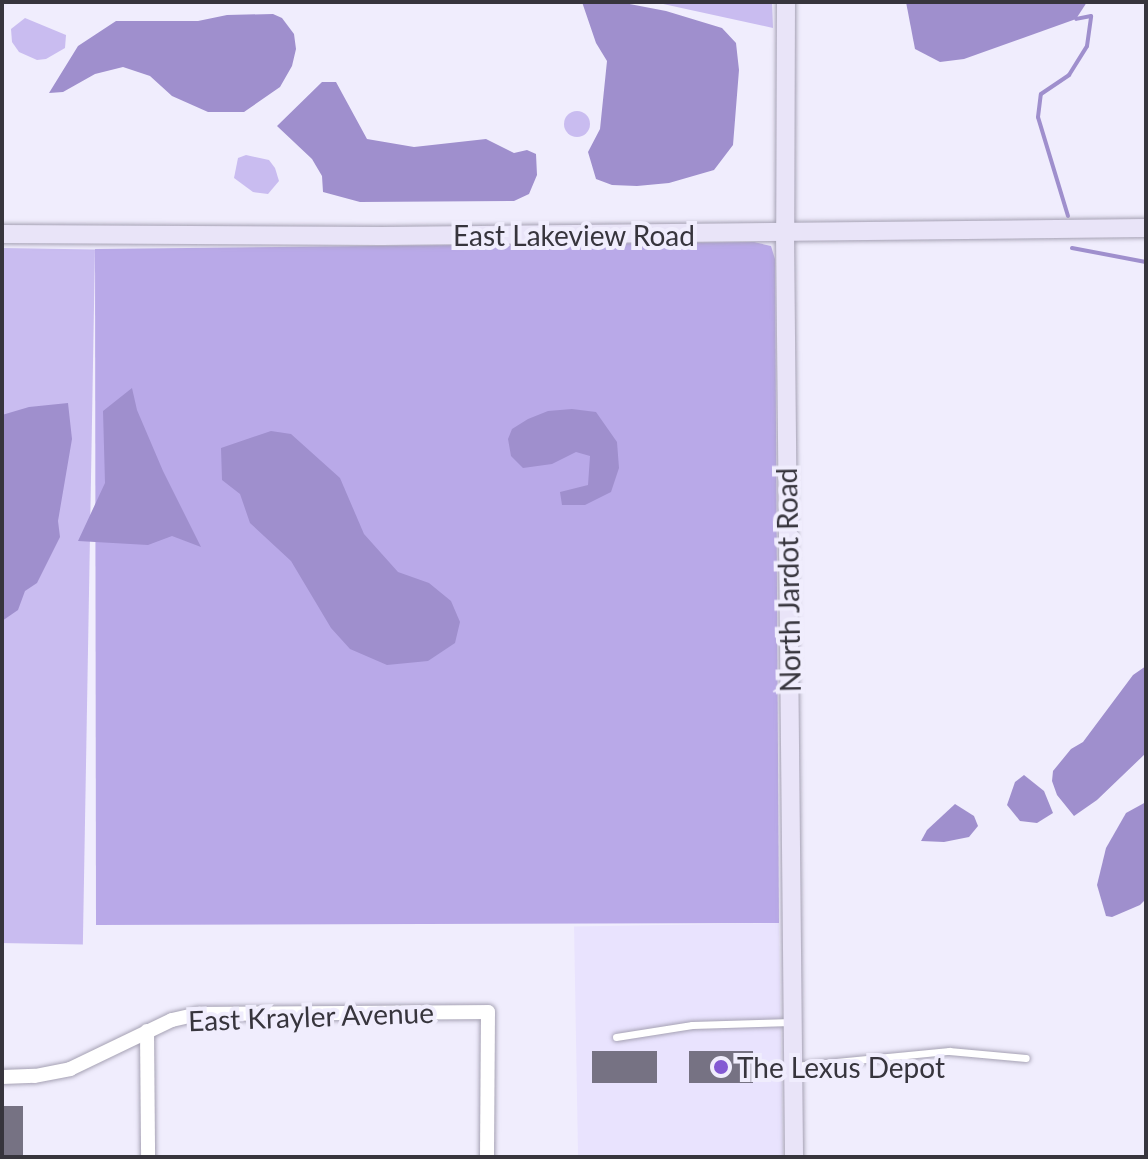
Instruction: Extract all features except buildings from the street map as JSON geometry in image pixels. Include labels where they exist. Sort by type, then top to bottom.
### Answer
[{"type":"street","name":"North Jardot Road","points":[[786,2],[785,233],[794,1157]]},
{"type":"street","name":"East Lakeview Road","points":[[2,234],[785,233],[1146,228]]},
{"type":"street","name":"East Krayler Avenue","points":[[2,1077],[35,1076],[70,1069],[147,1031],[199,1014],[488,1012],[487,1157]]},
{"type":"street","points":[[147,1031],[148,1157]]},
{"type":"lane","points":[[616,1037],[692,1025],[793,1022]]},
{"type":"lane","points":[[793,1066],[949,1051],[1026,1058]]},
{"type":"shaded area","points":[[582,2],[619,2],[666,11],[722,28],[736,43],[739,70],[733,145],[714,170],[669,183],[637,186],[612,185],[596,179],[588,152],[600,129],[607,61],[596,43]]},
{"type":"shaded area","points":[[654,2],[772,2],[773,28]]},
{"type":"shaded area","points":[[906,2],[1087,2],[1076,19],[964,59],[940,62],[915,49]]},
{"type":"shaded area","points":[[273,14],[282,18],[294,34],[296,49],[292,66],[280,87],[244,112],[208,112],[172,96],[150,76],[123,67],[95,74],[63,92],[49,93],[78,46],[116,21],[198,21],[227,15]]},
{"type":"shaded area","points":[[25,18],[66,35],[65,48],[46,59],[37,60],[19,52],[12,42],[11,29]]},
{"type":"shaded area","points":[[322,82],[336,82],[367,139],[414,147],[486,139],[514,153],[527,150],[536,154],[537,175],[529,194],[514,201],[360,202],[323,192],[322,176],[312,159],[277,126]]},
{"type":"shaded area","points":[[577,111],[586,115],[590,124],[586,133],[577,137],[568,133],[564,124],[568,115]]},
{"type":"shaded area","points":[[246,155],[269,160],[275,168],[279,181],[268,194],[253,192],[234,178],[238,158]]},
{"type":"shaded area","points":[[754,242],[771,246],[775,259],[779,923],[96,925],[95,249]]},
{"type":"shaded area","points":[[2,248],[95,250],[83,945],[2,943]]},
{"type":"shaded area","points":[[132,388],[137,410],[163,471],[201,547],[172,536],[148,545],[78,541],[105,483],[103,411]]},
{"type":"shaded area","points":[[68,403],[72,439],[58,521],[60,537],[37,583],[25,591],[18,610],[2,621],[2,415],[29,407]]},
{"type":"shaded area","points":[[572,409],[596,412],[617,442],[619,468],[611,492],[585,505],[562,505],[560,492],[588,485],[590,456],[576,452],[552,464],[523,468],[511,456],[508,439],[512,429],[528,419],[548,411]]},
{"type":"shaded area","points":[[271,431],[291,434],[340,478],[364,534],[398,572],[429,583],[451,601],[460,622],[455,643],[428,661],[387,665],[350,649],[331,628],[291,561],[250,523],[240,494],[222,480],[221,448]]},
{"type":"shaded area","points":[[1146,666],[1146,753],[1097,800],[1074,816],[1057,795],[1052,781],[1053,771],[1071,749],[1083,742],[1133,675]]},
{"type":"shaded area","points":[[1024,775],[1044,791],[1053,813],[1037,823],[1020,821],[1007,805],[1015,782]]},
{"type":"shaded area","points":[[1146,802],[1146,899],[1140,905],[1112,917],[1106,916],[1097,885],[1106,848],[1126,813]]},
{"type":"shaded area","points":[[955,804],[974,816],[978,826],[969,837],[944,842],[921,841],[927,830]]},
{"type":"shaded area","points":[[779,923],[783,1157],[578,1157],[574,927]]},
{"type":"waterway","points":[[1068,216],[1038,117],[1041,94],[1069,75],[1087,46],[1091,16],[1076,19]]},
{"type":"waterway","points":[[1072,248],[1146,262]]},
{"type":"place","name":"The Lexus Depot","points":[[721,1067]]}]
